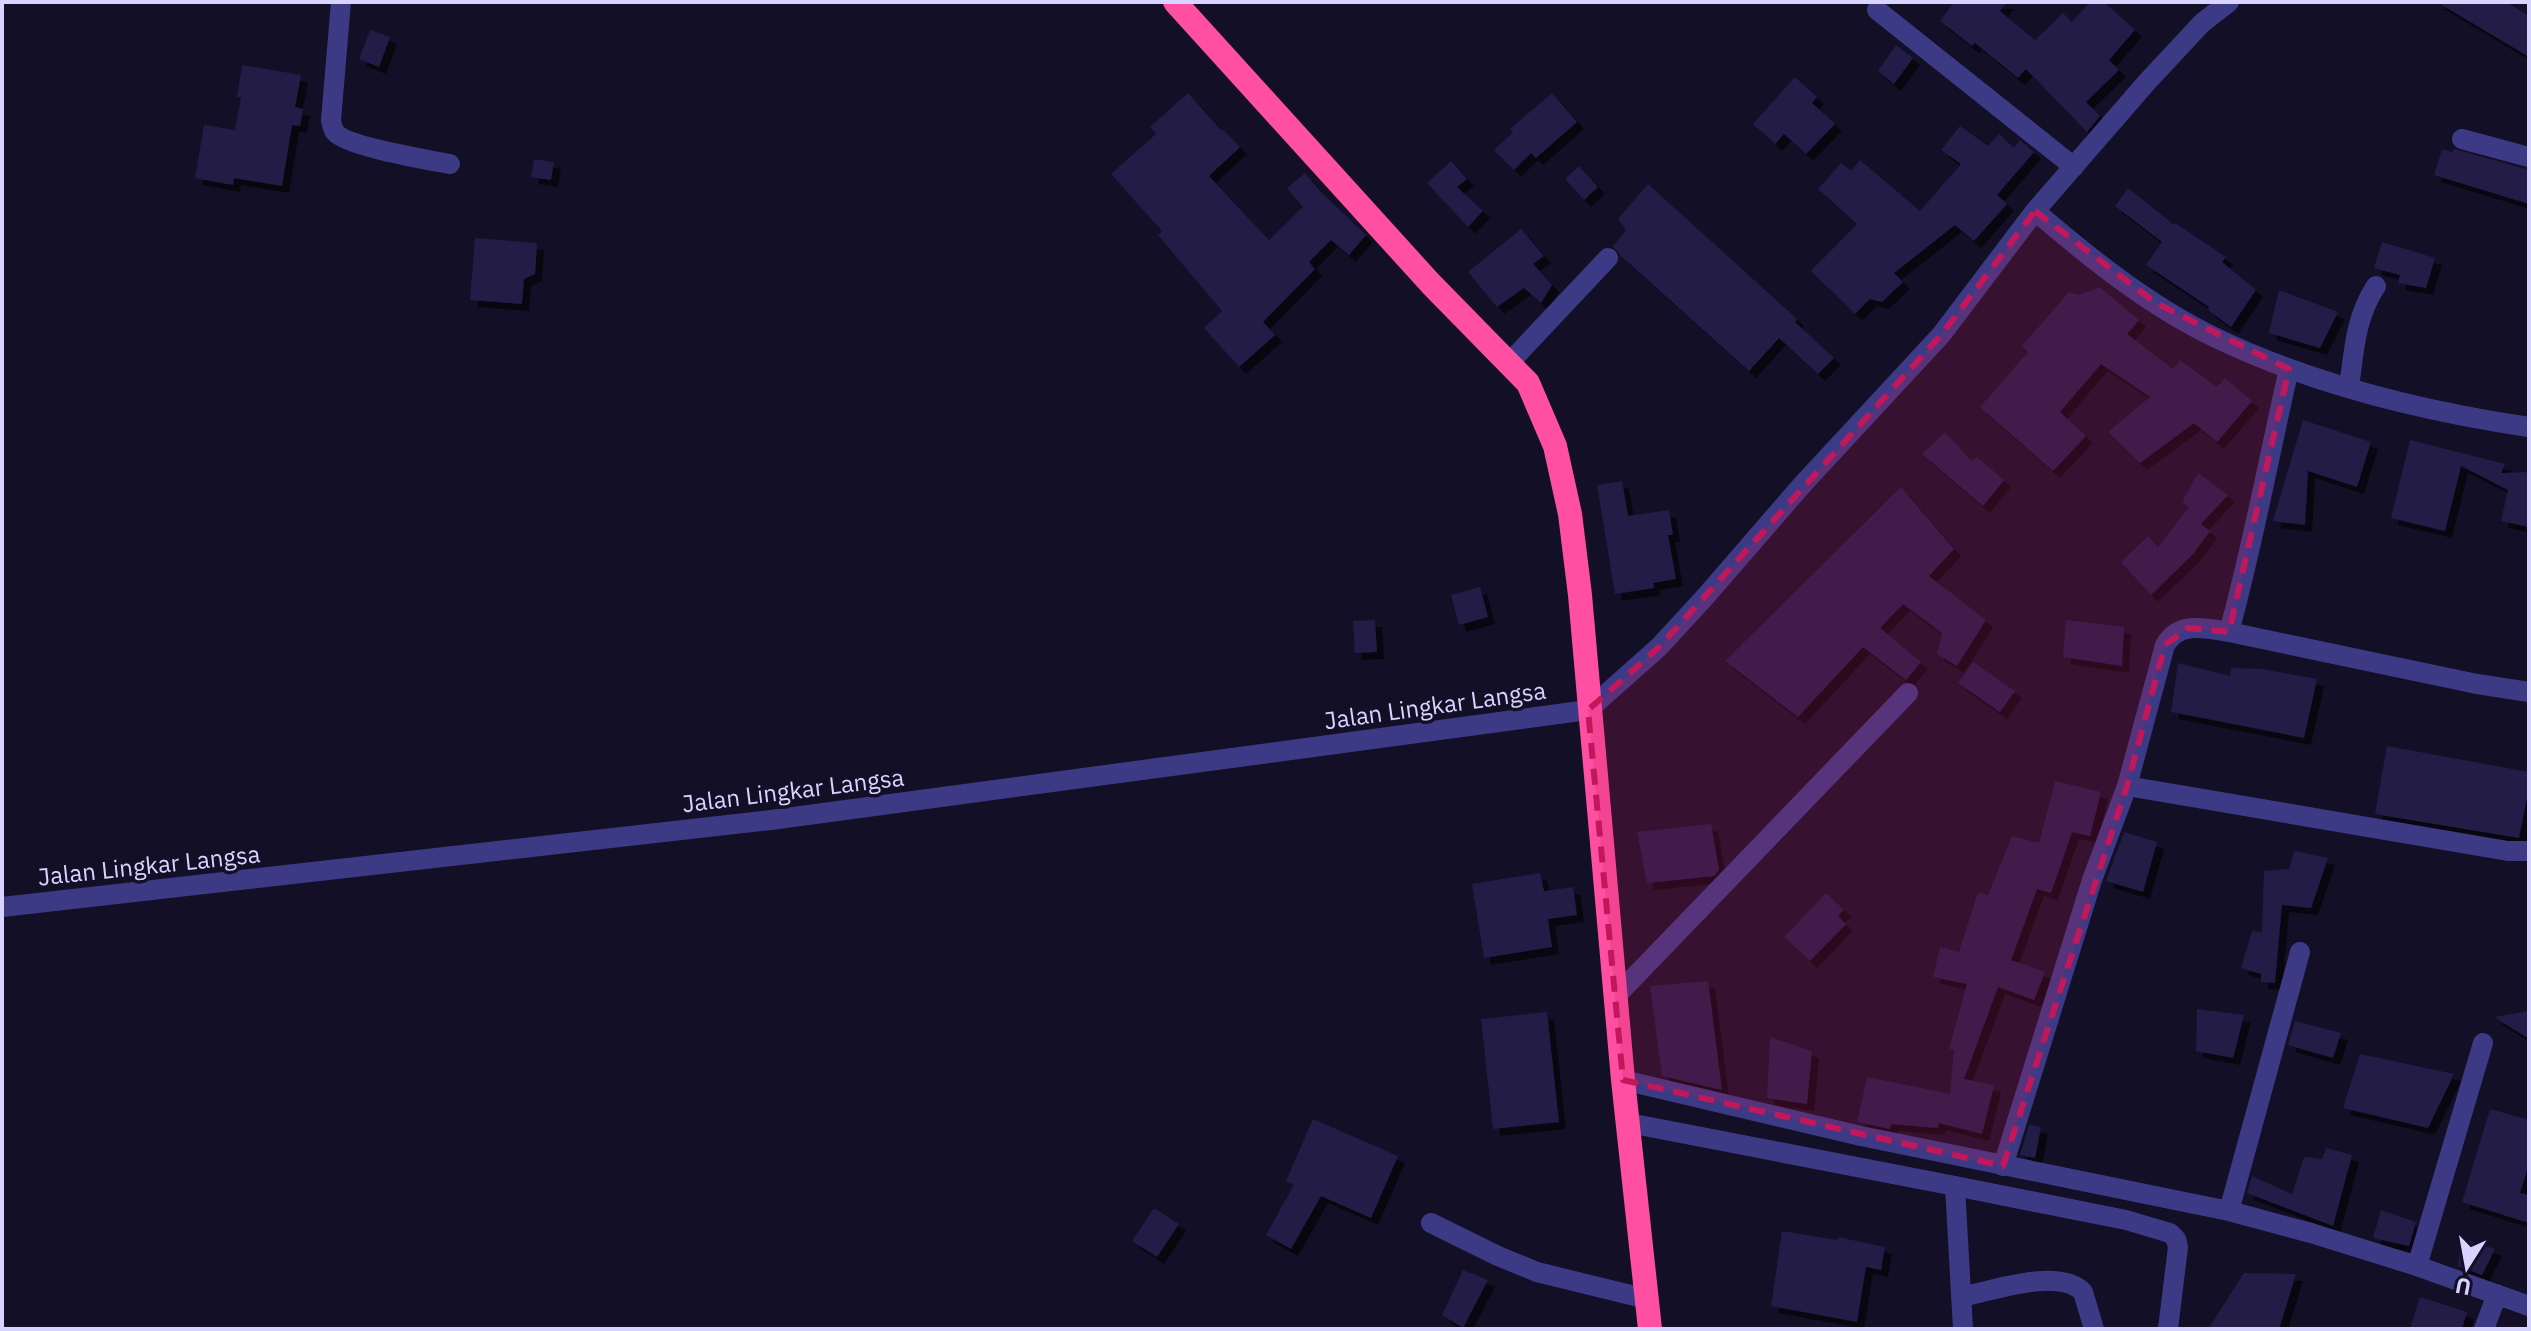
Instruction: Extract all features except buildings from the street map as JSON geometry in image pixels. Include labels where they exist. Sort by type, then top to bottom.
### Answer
[{"type":"highway","points":[[1175,2],[1431,284],[1528,383],[1555,446],[1564,478],[1580,595],[1615,997],[1650,1329]]},
{"type":"street","points":[[341,2],[331,120],[334,131],[361,145],[450,164]]},
{"type":"street","points":[[1588,710],[1659,647],[1802,485],[1941,335],[2035,211],[2156,72],[2202,23],[2229,2]]},
{"type":"street","points":[[1877,10],[2074,167]]},
{"type":"street","points":[[2462,139],[2529,157]]},
{"type":"street","points":[[2035,211],[2091,259],[2156,303],[2213,336],[2289,369],[2349,388],[2456,415],[2529,427]]},
{"type":"street","points":[[1510,362],[1608,258]]},
{"type":"street","points":[[2349,388],[2357,327],[2376,286]]},
{"type":"street","points":[[2229,632],[2245,574],[2289,369]]},
{"type":"street","points":[[2003,1166],[2092,880],[2127,786],[2167,640],[2188,628],[2229,632],[2529,692]]},
{"type":"street","points":[[1615,997],[1908,693]]},
{"type":"street","name":"Jalan Lingkar Langsa","points":[[2,907],[771,820],[1588,710]]},
{"type":"street","points":[[2127,786],[2508,851],[2529,851]]},
{"type":"street","points":[[2229,1211],[2300,952]]},
{"type":"street","points":[[2417,1266],[2483,1043]]},
{"type":"street","points":[[1623,1080],[1861,1136],[2229,1211],[2417,1266],[2529,1306]]},
{"type":"street","points":[[1629,1123],[2126,1220],[2170,1233],[2178,1247],[2168,1329]]},
{"type":"street","points":[[1955,1186],[1963,1329]]},
{"type":"street","points":[[1431,1223],[1537,1272],[1647,1299]]},
{"type":"street","points":[[1961,1297],[2036,1282],[2062,1281],[2083,1292],[2094,1329]]},
{"type":"street","points":[[2484,1329],[2497,1294]]},
{"type":"highlighted area","points":[[2035,211],[2156,303],[2289,369],[2229,632],[2188,628],[2165,645],[2127,786],[2003,1166],[1623,1080],[1588,710],[1659,647],[1941,335]]}]
